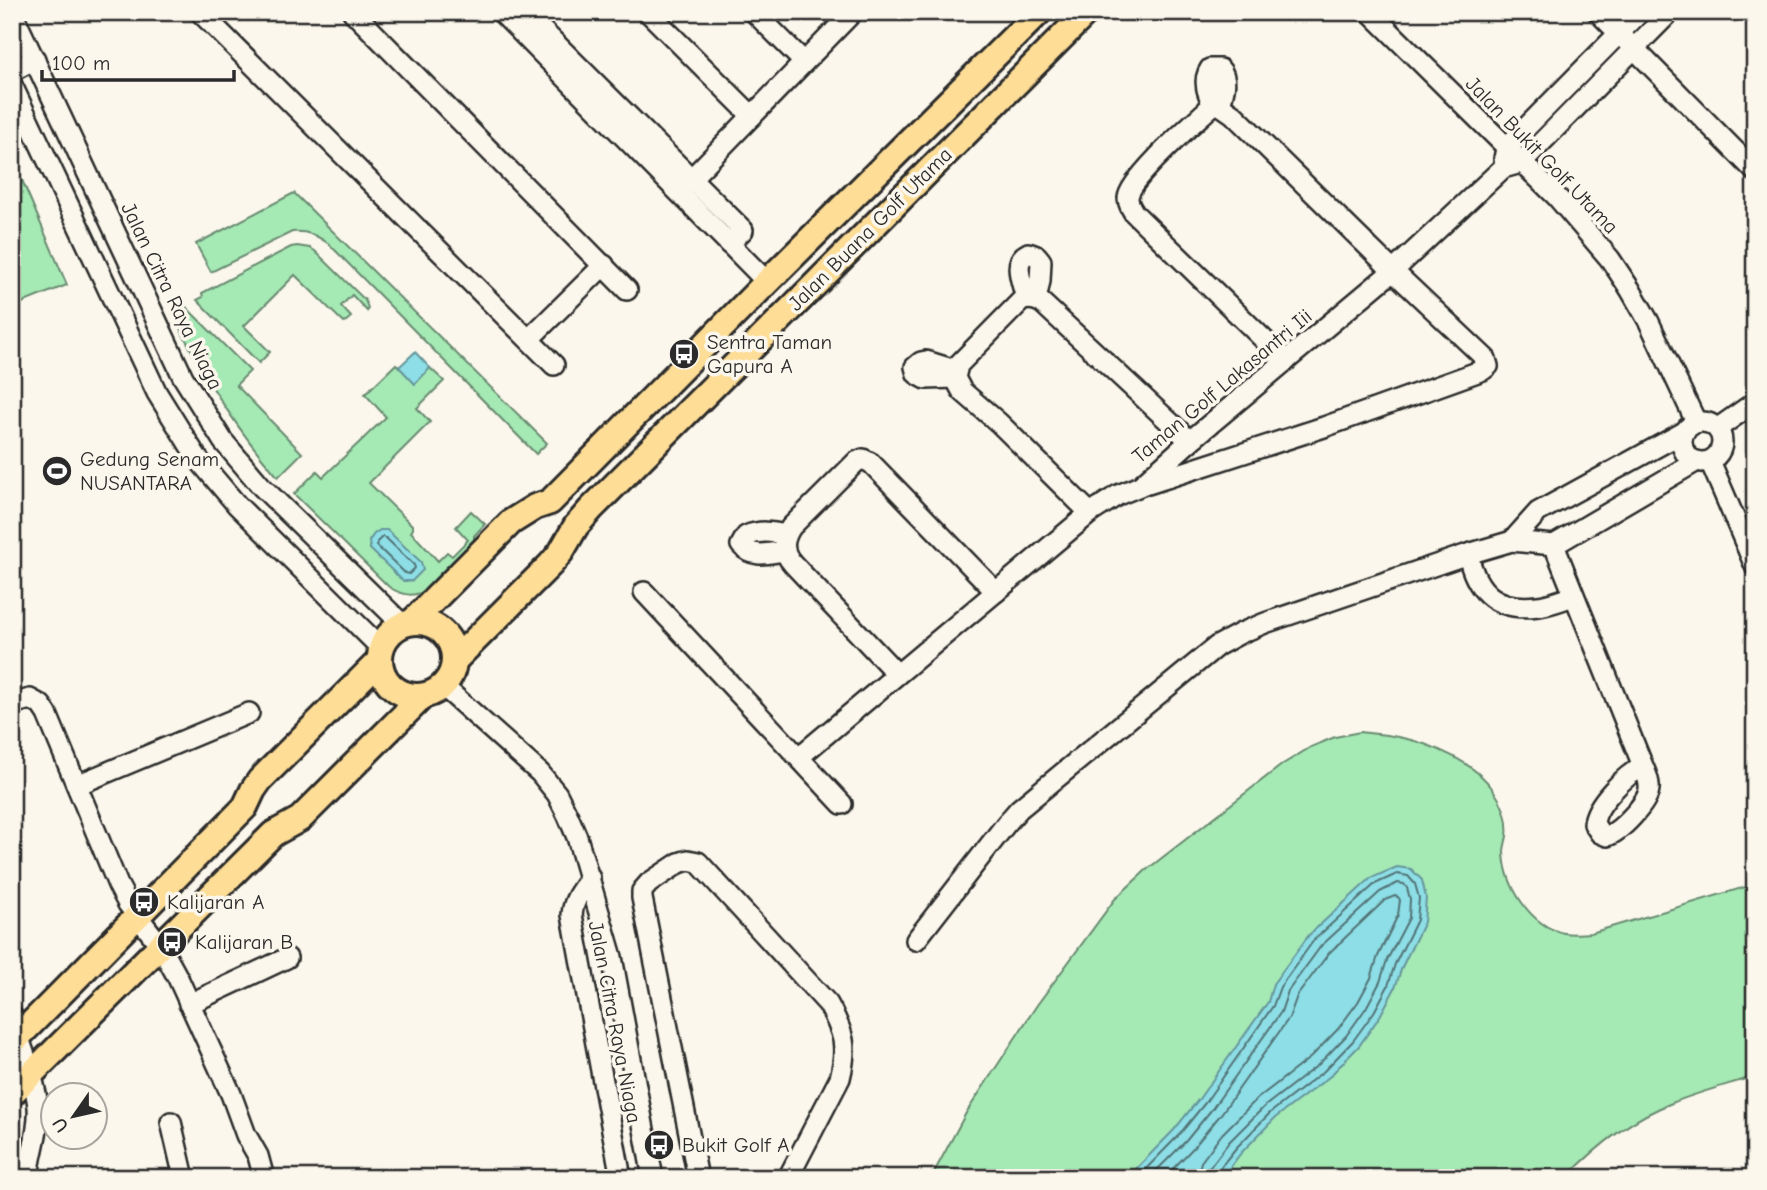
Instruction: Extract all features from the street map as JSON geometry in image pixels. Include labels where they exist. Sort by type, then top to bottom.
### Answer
[{"type":"main road","name":"Jalan Buana Golf Utama","points":[[407,624],[511,522],[535,507],[550,502],[1039,12]]},
{"type":"main road","name":"Jalan Buana Golf Utama","points":[[454,661],[551,564],[576,526],[1087,12]]},
{"type":"main road","points":[[550,502],[576,526]]},
{"type":"main road","points":[[12,1093],[272,834],[300,819],[433,691],[452,670],[454,661],[453,650],[442,632],[423,622],[407,624],[393,630],[386,638],[380,654],[260,780],[245,807],[138,916],[14,1032]]},
{"type":"main road","points":[[380,654],[381,671],[393,688],[412,696],[433,691]]},
{"type":"main road","points":[[245,807],[272,834]]},
{"type":"street","name":"Jalan Citra Raya Niaga","points":[[12,12],[183,377],[223,441],[262,487],[407,624]]},
{"type":"street","points":[[353,12],[627,290]]},
{"type":"street","points":[[501,12],[540,41],[736,237],[767,282]]},
{"type":"street","points":[[524,12],[540,41]]},
{"type":"street","points":[[648,12],[752,116]]},
{"type":"street","points":[[754,12],[804,62]]},
{"type":"street","points":[[684,185],[853,12]]},
{"type":"street","name":"Jalan Bukit Golf Utama","points":[[1370,12],[1506,149],[1512,166],[1557,197],[1611,259],[1649,322],[1690,427]]},
{"type":"street","points":[[1598,12],[1755,171]]},
{"type":"street","points":[[1506,149],[1640,12]]},
{"type":"street","name":"Taman Golf Lakasantri Iii","points":[[799,757],[1090,513],[1118,495],[1140,486],[1189,441],[1393,271],[1512,166],[1670,12]]},
{"type":"street","points":[[206,15],[554,365]]},
{"type":"street","points":[[12,71],[35,59]]},
{"type":"street","points":[[12,85],[157,394],[198,458],[237,505],[380,654]]},
{"type":"street","points":[[1140,486],[1324,427],[1488,366],[1486,359],[1233,114],[1217,105],[1156,160],[1131,188],[1129,204],[1134,213],[1286,361]]},
{"type":"street","points":[[529,339],[604,265]]},
{"type":"street","points":[[1090,513],[957,385],[955,374],[958,365],[1016,306],[1031,299],[1042,303],[1189,441]]},
{"type":"street","points":[[1718,428],[1755,402]]},
{"type":"street","points":[[916,940],[1019,810],[1217,646],[1265,623],[1468,554],[1512,541],[1553,545],[1721,451],[1723,443],[1718,428],[1704,421],[1690,427],[1655,449],[1538,512],[1512,541]]},
{"type":"street","points":[[1690,427],[1682,446],[1690,458],[1703,461]]},
{"type":"street","points":[[897,674],[793,564],[785,543],[791,527],[856,462],[867,460],[996,592]]},
{"type":"street","points":[[1703,461],[1755,566]]},
{"type":"street","points":[[1553,545],[1643,766]]},
{"type":"street","points":[[1468,554],[1472,573],[1480,587],[1500,602],[1516,607],[1540,606],[1574,596]]},
{"type":"street","points":[[644,592],[842,804]]},
{"type":"street","name":"Jalan Citra Raya Niaga","points":[[433,691],[540,773],[557,794],[577,837],[612,957],[653,1178]]},
{"type":"street","points":[[12,704],[30,699],[41,705],[47,714],[118,885],[128,904],[160,945],[178,978],[231,1094],[246,1135],[258,1156],[264,1178]]},
{"type":"street","points":[[78,785],[249,713]]},
{"type":"street","points":[[698,1178],[642,898],[642,891],[649,883],[688,860],[698,862],[828,1004],[844,1041],[845,1061],[840,1079],[788,1178]]},
{"type":"street","name":"Jalan Citra Raya Niaga","points":[[590,878],[576,897],[572,915],[621,1178]]},
{"type":"street","points":[[189,1004],[287,958]]},
{"type":"street","points":[[14,1032],[38,1106],[38,1122],[28,1178]]},
{"type":"street","points":[[171,1122],[184,1178]]},
{"type":"green space","points":[[22,180],[67,285],[12,307],[12,185]]},
{"type":"green space","points":[[294,193],[547,443],[536,454],[329,244],[320,238],[307,233],[292,232],[211,272],[196,244]]},
{"type":"green space","points":[[297,246],[315,251],[365,300],[368,308],[367,311],[352,295],[341,306],[351,317],[344,323],[295,275],[244,326],[270,352],[259,363],[197,300],[203,297],[202,293]]},
{"type":"green space","points":[[186,307],[250,371],[236,385],[302,453],[278,477],[233,419],[195,357],[173,313]]},
{"type":"green space","points":[[396,364],[415,383],[430,368],[444,381],[417,408],[430,422],[369,483],[413,526],[411,532],[438,561],[447,552],[452,556],[468,540],[456,527],[471,511],[485,524],[474,536],[474,545],[430,588],[414,594],[404,594],[389,587],[294,494],[317,471],[323,477],[386,417],[365,394]]},
{"type":"green space","points":[[1360,732],[1398,737],[1437,749],[1464,763],[1486,781],[1505,812],[1505,865],[1514,890],[1530,913],[1552,929],[1567,934],[1591,933],[1755,884],[1755,1076],[1657,1109],[1602,1145],[1566,1178],[931,1178],[966,1113],[1037,1005],[1115,899],[1145,871],[1283,764],[1311,747],[1335,737]]},
{"type":"water","points":[[415,352],[430,368],[415,384],[399,367]]},
{"type":"water","points":[[380,530],[387,530],[421,562],[423,570],[412,581],[403,581],[370,549],[369,541]]},
{"type":"water","points":[[1397,867],[1411,869],[1422,880],[1426,898],[1424,922],[1395,988],[1359,1046],[1329,1077],[1275,1118],[1241,1153],[1222,1178],[1127,1178],[1174,1130],[1199,1099],[1268,1002],[1273,984],[1309,935],[1371,878]]},
{"type":"place","name":"Sentra Taman Gapura A","points":[[684,354]]},
{"type":"place","name":"Gedung Senam NUSANTARA","points":[[57,471]]},
{"type":"place","name":"Kalijaran A","points":[[144,902]]},
{"type":"place","name":"Kalijaran B","points":[[172,942]]},
{"type":"place","name":"Bukit Golf A","points":[[659,1145]]}]
